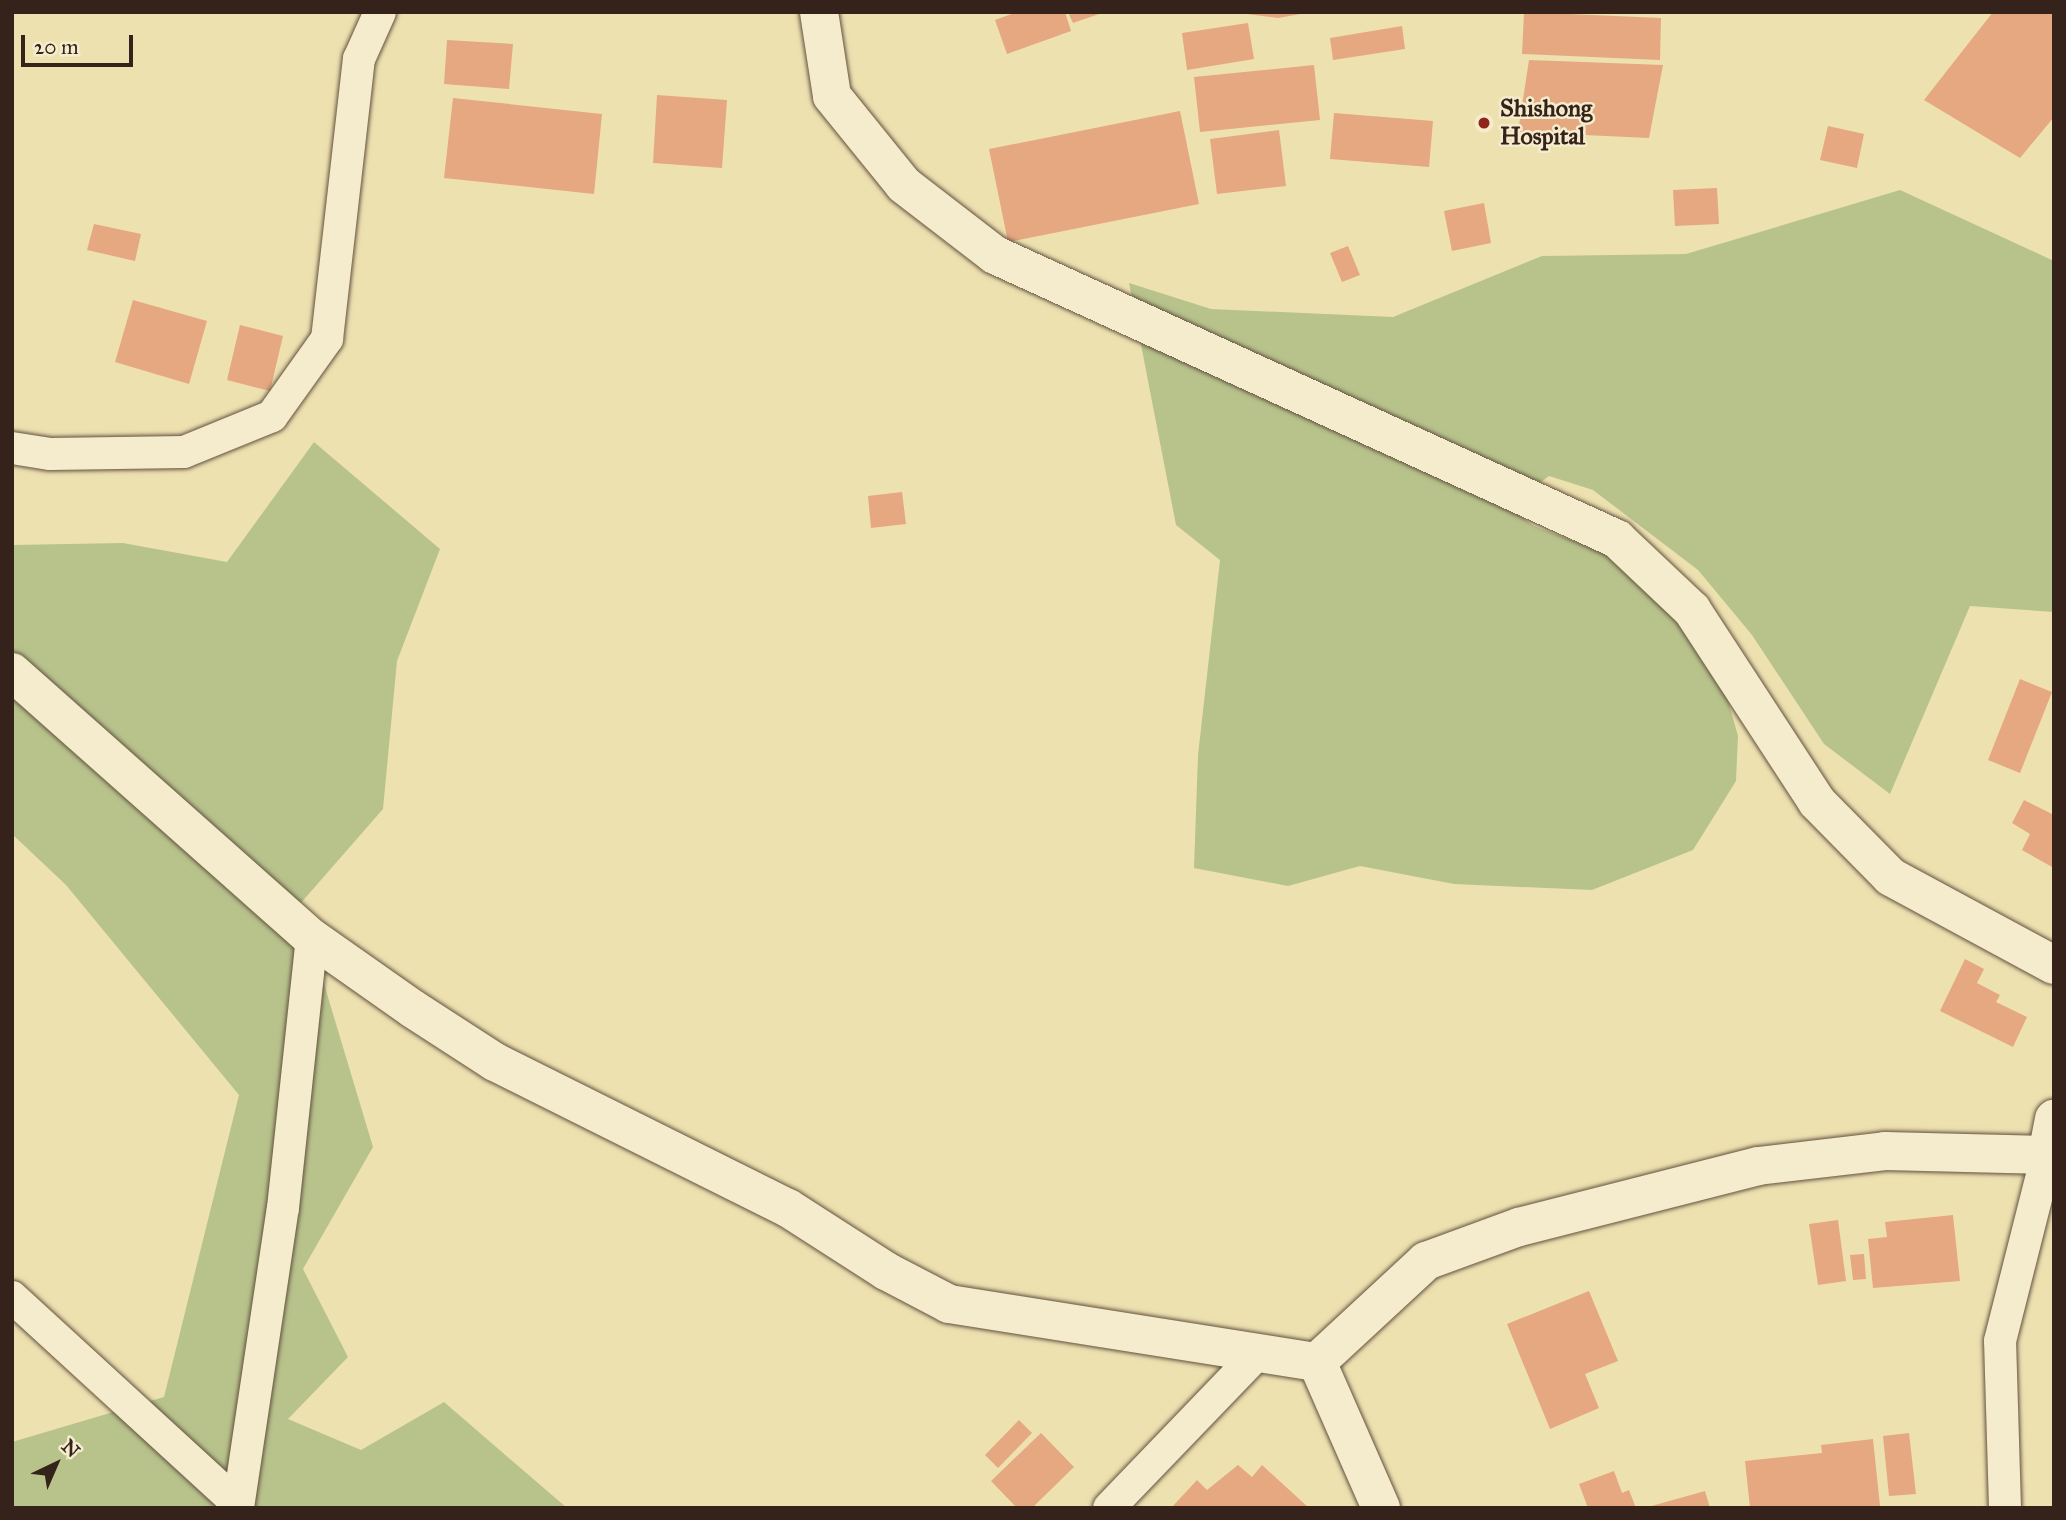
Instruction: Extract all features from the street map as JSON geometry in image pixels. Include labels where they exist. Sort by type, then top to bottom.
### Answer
[{"type":"street","points":[[12,448],[51,454],[184,452],[272,415],[327,339],[359,59],[380,12]]},
{"type":"street","points":[[818,12],[832,96],[905,185],[995,256],[1617,540],[1692,610],[1818,802],[1891,877],[2054,965]]},
{"type":"street","points":[[12,672],[312,938],[495,1062],[788,1208],[886,1272],[950,1304],[1256,1356],[1317,1362],[1426,1261],[1518,1227],[1758,1166],[2050,1137],[2000,1341],[2004,1508]]},
{"type":"street","points":[[238,1506],[283,1208],[312,938]]},
{"type":"street","points":[[12,1297],[238,1506]]},
{"type":"street","points":[[1110,1508],[1256,1356]]},
{"type":"street","points":[[1317,1362],[1381,1508]]},
{"type":"green space","points":[[1900,190],[2054,261],[2054,612],[1970,606],[1890,794],[1824,744],[1752,635],[1698,570],[1593,490],[1549,476],[1507,507],[1534,526],[1631,563],[1722,679],[1738,736],[1736,781],[1693,850],[1592,890],[1454,884],[1360,866],[1288,886],[1194,868],[1198,755],[1220,560],[1176,525],[1129,283],[1211,309],[1393,317],[1542,256],[1686,254]]},
{"type":"green space","points":[[314,442],[440,549],[397,661],[383,809],[300,904],[373,1147],[303,1269],[348,1357],[288,1419],[361,1450],[444,1402],[567,1508],[12,1508],[12,1442],[164,1397],[239,1095],[66,885],[12,834],[12,545],[123,543],[227,562]]},
{"type":"building","points":[[1017,12],[1065,12],[1071,31],[1007,54],[995,20]]},
{"type":"building","points":[[1068,12],[1102,12],[1102,13],[1073,23]]},
{"type":"building","points":[[1247,12],[1312,12],[1278,18],[1247,14]]},
{"type":"building","points":[[1524,12],[1661,18],[1660,60],[1522,54]]},
{"type":"building","points":[[1993,12],[2054,12],[2054,117],[2020,158],[1924,100]]},
{"type":"building","points":[[1248,23],[1254,59],[1187,70],[1182,33]]},
{"type":"building","points":[[1402,26],[1405,49],[1333,60],[1330,38]]},
{"type":"building","points":[[447,40],[513,44],[509,89],[444,84]]},
{"type":"building","points":[[1529,60],[1663,65],[1649,138],[1518,132]]},
{"type":"building","points":[[1314,65],[1320,120],[1200,132],[1194,77]]},
{"type":"building","points":[[657,95],[727,100],[722,168],[653,163]]},
{"type":"building","points":[[453,98],[602,114],[594,194],[444,178]]},
{"type":"building","points":[[1180,111],[1199,204],[1008,242],[989,149]]},
{"type":"building","points":[[1334,113],[1433,121],[1429,167],[1330,159]]},
{"type":"building","points":[[1828,126],[1864,134],[1857,168],[1820,160]]},
{"type":"building","points":[[1279,130],[1286,186],[1217,194],[1210,139]]},
{"type":"building","points":[[1717,188],[1719,224],[1675,226],[1673,190]]},
{"type":"building","points":[[1484,203],[1491,243],[1452,251],[1444,211]]},
{"type":"building","points":[[94,224],[141,234],[135,261],[87,250]]},
{"type":"building","points":[[1348,246],[1360,275],[1342,282],[1330,253]]},
{"type":"building","points":[[133,300],[207,321],[189,384],[115,362]]},
{"type":"building","points":[[240,325],[283,336],[270,391],[227,380]]},
{"type":"building","points":[[902,492],[906,524],[871,528],[868,496]]},
{"type":"building","points":[[2020,679],[2052,692],[2020,773],[1988,760]]},
{"type":"building","points":[[2024,800],[2054,815],[2054,868],[2022,850],[2030,834],[2012,823]]},
{"type":"building","points":[[1965,959],[1984,969],[1977,983],[2000,995],[1996,1002],[2027,1017],[2013,1047],[1940,1011]]},
{"type":"building","points":[[1953,1215],[1960,1281],[1873,1288],[1868,1239],[1887,1237],[1885,1222]]},
{"type":"building","points":[[1838,1220],[1846,1281],[1818,1285],[1809,1224]]},
{"type":"building","points":[[1864,1254],[1866,1279],[1853,1280],[1850,1255]]},
{"type":"building","points":[[1589,1291],[1618,1361],[1585,1374],[1599,1408],[1550,1429],[1507,1324]]},
{"type":"building","points":[[1019,1420],[1032,1433],[998,1468],[985,1455]]},
{"type":"building","points":[[1041,1433],[1074,1467],[1032,1508],[1017,1508],[991,1481]]},
{"type":"building","points":[[1909,1433],[1916,1494],[1889,1496],[1883,1436]]},
{"type":"building","points":[[1873,1439],[1880,1506],[1750,1508],[1745,1461],[1822,1453],[1821,1445]]},
{"type":"building","points":[[1238,1465],[1252,1477],[1262,1465],[1309,1508],[1171,1508],[1197,1480],[1207,1490]]},
{"type":"building","points":[[1614,1471],[1622,1493],[1629,1490],[1636,1508],[1588,1508],[1579,1484]]},
{"type":"building","points":[[1705,1491],[1710,1508],[1648,1508],[1648,1507]]},
{"type":"place","name":"Shishong Hospital","points":[[1484,123]]}]
